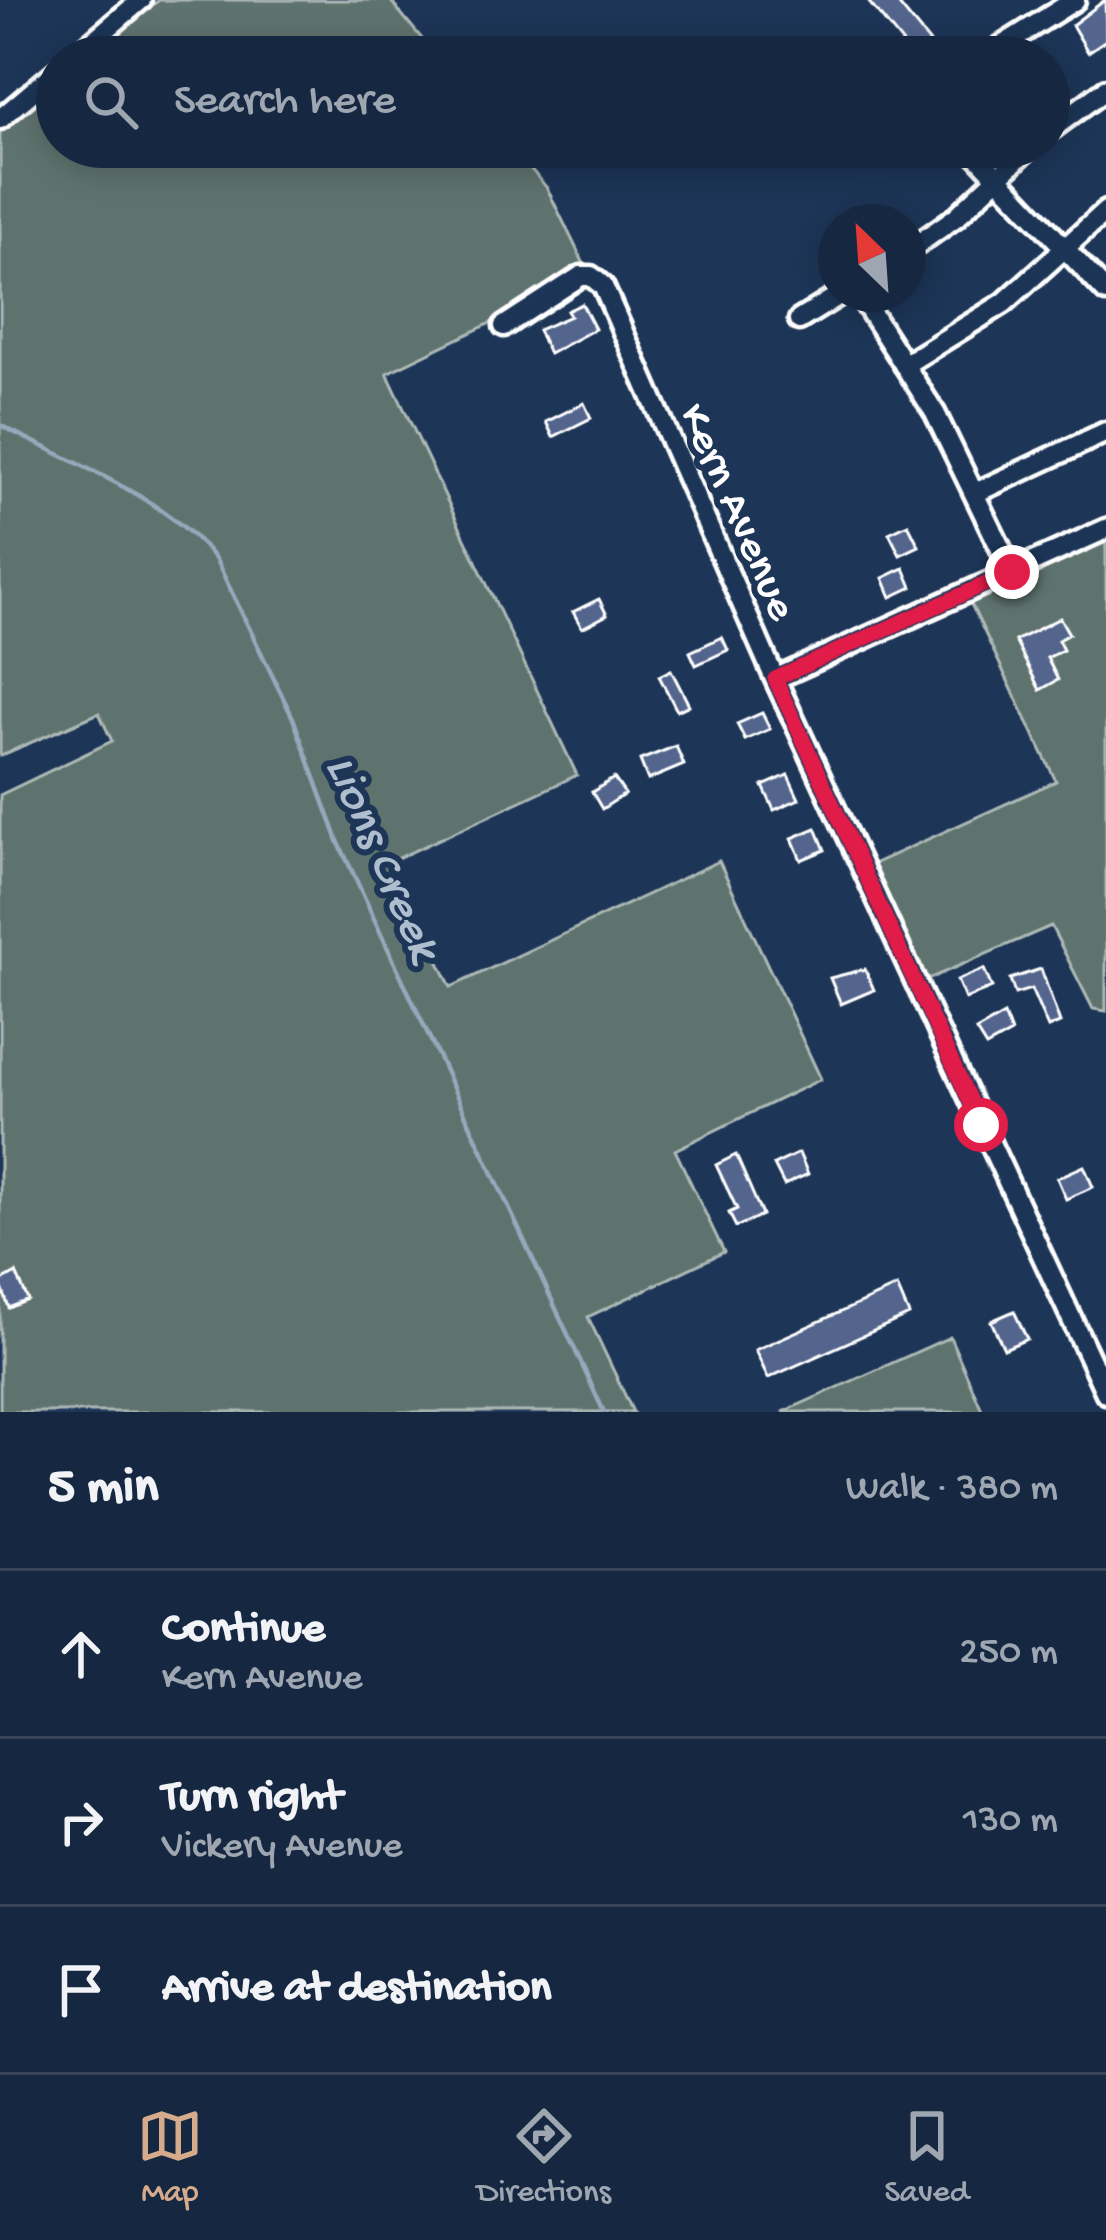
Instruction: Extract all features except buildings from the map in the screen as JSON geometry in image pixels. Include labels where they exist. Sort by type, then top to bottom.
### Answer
[{"type":"street","points":[[99,36],[141,0]]},
{"type":"street","points":[[1018,36],[1075,0]]},
{"type":"street","points":[[0,119],[36,89]]},
{"type":"street","points":[[1070,116],[1106,89]]},
{"type":"street","points":[[989,168],[1106,292]]},
{"type":"street","points":[[926,238],[1008,168]]},
{"type":"street","points":[[904,365],[1004,304],[1106,211]]},
{"type":"street","name":"Kern Avenue","points":[[504,326],[581,276],[591,276],[603,286],[775,679],[1106,1394]]},
{"type":"street","points":[[800,320],[818,309]]},
{"type":"street","points":[[870,312],[935,413],[1012,572]]},
{"type":"street","points":[[975,493],[1106,432]]},
{"type":"street","points":[[775,679],[1106,529]]},
{"type":"green space","points":[[159,0],[390,0],[420,36],[115,36]]},
{"type":"green space","points":[[36,100],[36,168],[530,168],[547,188],[621,340],[772,681],[586,277],[387,373],[577,775],[390,862],[451,987],[719,861],[821,1079],[675,1150],[724,1252],[588,1317],[633,1412],[0,1412],[0,795],[112,741],[99,713],[0,756],[0,129]]},
{"type":"green space","points":[[1106,530],[1106,1011],[1093,1009],[1051,926],[924,981],[869,866],[1056,781],[968,598]]},
{"type":"green space","points":[[950,1337],[983,1412],[783,1412]]},
{"type":"waterway","name":"Lions Creek","points":[[0,425],[145,499],[196,538],[216,560],[293,718],[338,841],[604,1412]]},
{"type":"route","points":[[981,1125],[775,679],[1012,572]]}]
